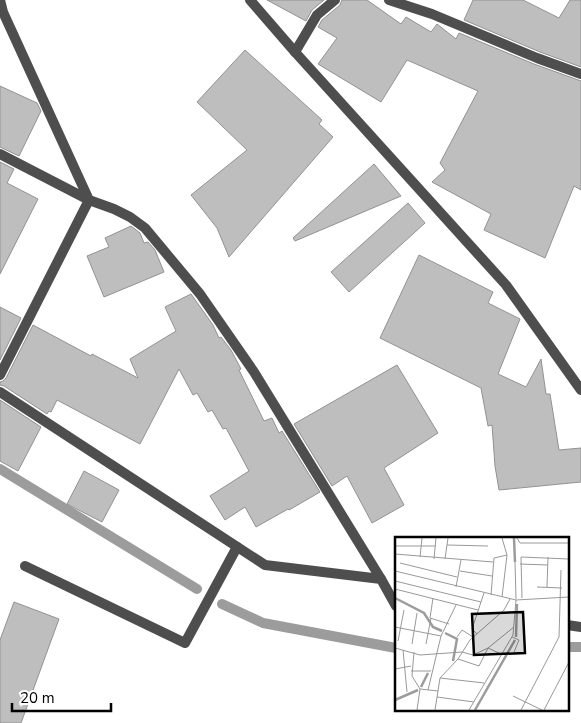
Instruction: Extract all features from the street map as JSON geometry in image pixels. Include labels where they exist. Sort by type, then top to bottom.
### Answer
[{"type":"street","points":[[0,0],[3,12],[89,200]]},
{"type":"street","points":[[295,52],[317,15],[335,0]]},
{"type":"street","points":[[389,0],[432,14],[537,58],[581,74]]},
{"type":"street","points":[[254,2],[295,52],[506,285],[581,390]]},
{"type":"street","points":[[0,154],[89,200],[130,217],[145,228],[200,294],[254,372],[395,604]]},
{"type":"street","points":[[0,375],[89,200]]},
{"type":"street","points":[[0,392],[265,565],[381,579]]},
{"type":"street","points":[[26,566],[185,643],[237,547]]},
{"type":"street","points":[[568,625],[581,627]]},
{"type":"building","points":[[267,0],[324,0],[312,10],[306,21]]},
{"type":"building","points":[[342,0],[367,0],[401,24],[406,17],[431,32],[437,24],[456,39],[459,33],[581,81],[581,190],[574,186],[545,258],[484,230],[491,214],[432,182],[445,170],[440,163],[478,91],[407,60],[381,102],[318,64],[337,38],[318,27],[322,20],[340,5]]},
{"type":"building","points":[[473,0],[523,0],[559,18],[570,0],[581,0],[581,67],[464,20]]},
{"type":"building","points":[[245,50],[322,120],[319,124],[333,137],[229,257],[217,228],[191,195],[247,150],[197,102]]},
{"type":"building","points":[[0,86],[37,103],[41,111],[19,156],[0,147]]},
{"type":"building","points":[[0,162],[14,169],[7,183],[38,199],[0,274]]},
{"type":"building","points":[[374,164],[401,196],[295,241],[293,238]]},
{"type":"building","points":[[408,203],[425,223],[349,292],[331,272]]},
{"type":"building","points":[[131,226],[140,233],[144,243],[148,242],[155,250],[164,272],[104,297],[87,256],[109,247],[105,238]]},
{"type":"building","points":[[419,255],[493,292],[488,303],[520,319],[498,374],[526,387],[541,359],[546,394],[550,394],[559,450],[581,448],[581,482],[499,490],[492,425],[488,426],[481,388],[380,338]]},
{"type":"building","points":[[191,294],[213,325],[219,338],[221,337],[231,350],[264,421],[272,418],[279,433],[282,431],[320,492],[256,527],[245,507],[225,520],[210,496],[249,471],[226,428],[223,429],[212,410],[208,412],[197,393],[193,395],[179,369],[140,444],[57,400],[51,412],[49,411],[47,414],[0,385],[0,382],[6,378],[33,325],[91,356],[92,354],[138,378],[130,359],[176,331],[165,307]]},
{"type":"building","points":[[0,307],[21,318],[0,360]]},
{"type":"building","points":[[397,365],[438,433],[384,468],[404,505],[372,523],[347,476],[332,486],[294,424]]},
{"type":"building","points":[[0,400],[41,427],[18,471],[0,461]]},
{"type":"building","points":[[84,471],[119,490],[102,522],[67,504]]},
{"type":"building","points":[[14,602],[59,619],[21,723],[0,723],[0,640]]},
{"type":"waterway","points":[[0,469],[197,589]]},
{"type":"waterway","points":[[222,604],[263,623],[395,648]]},
{"type":"waterway","points":[[568,647],[581,647]]}]
